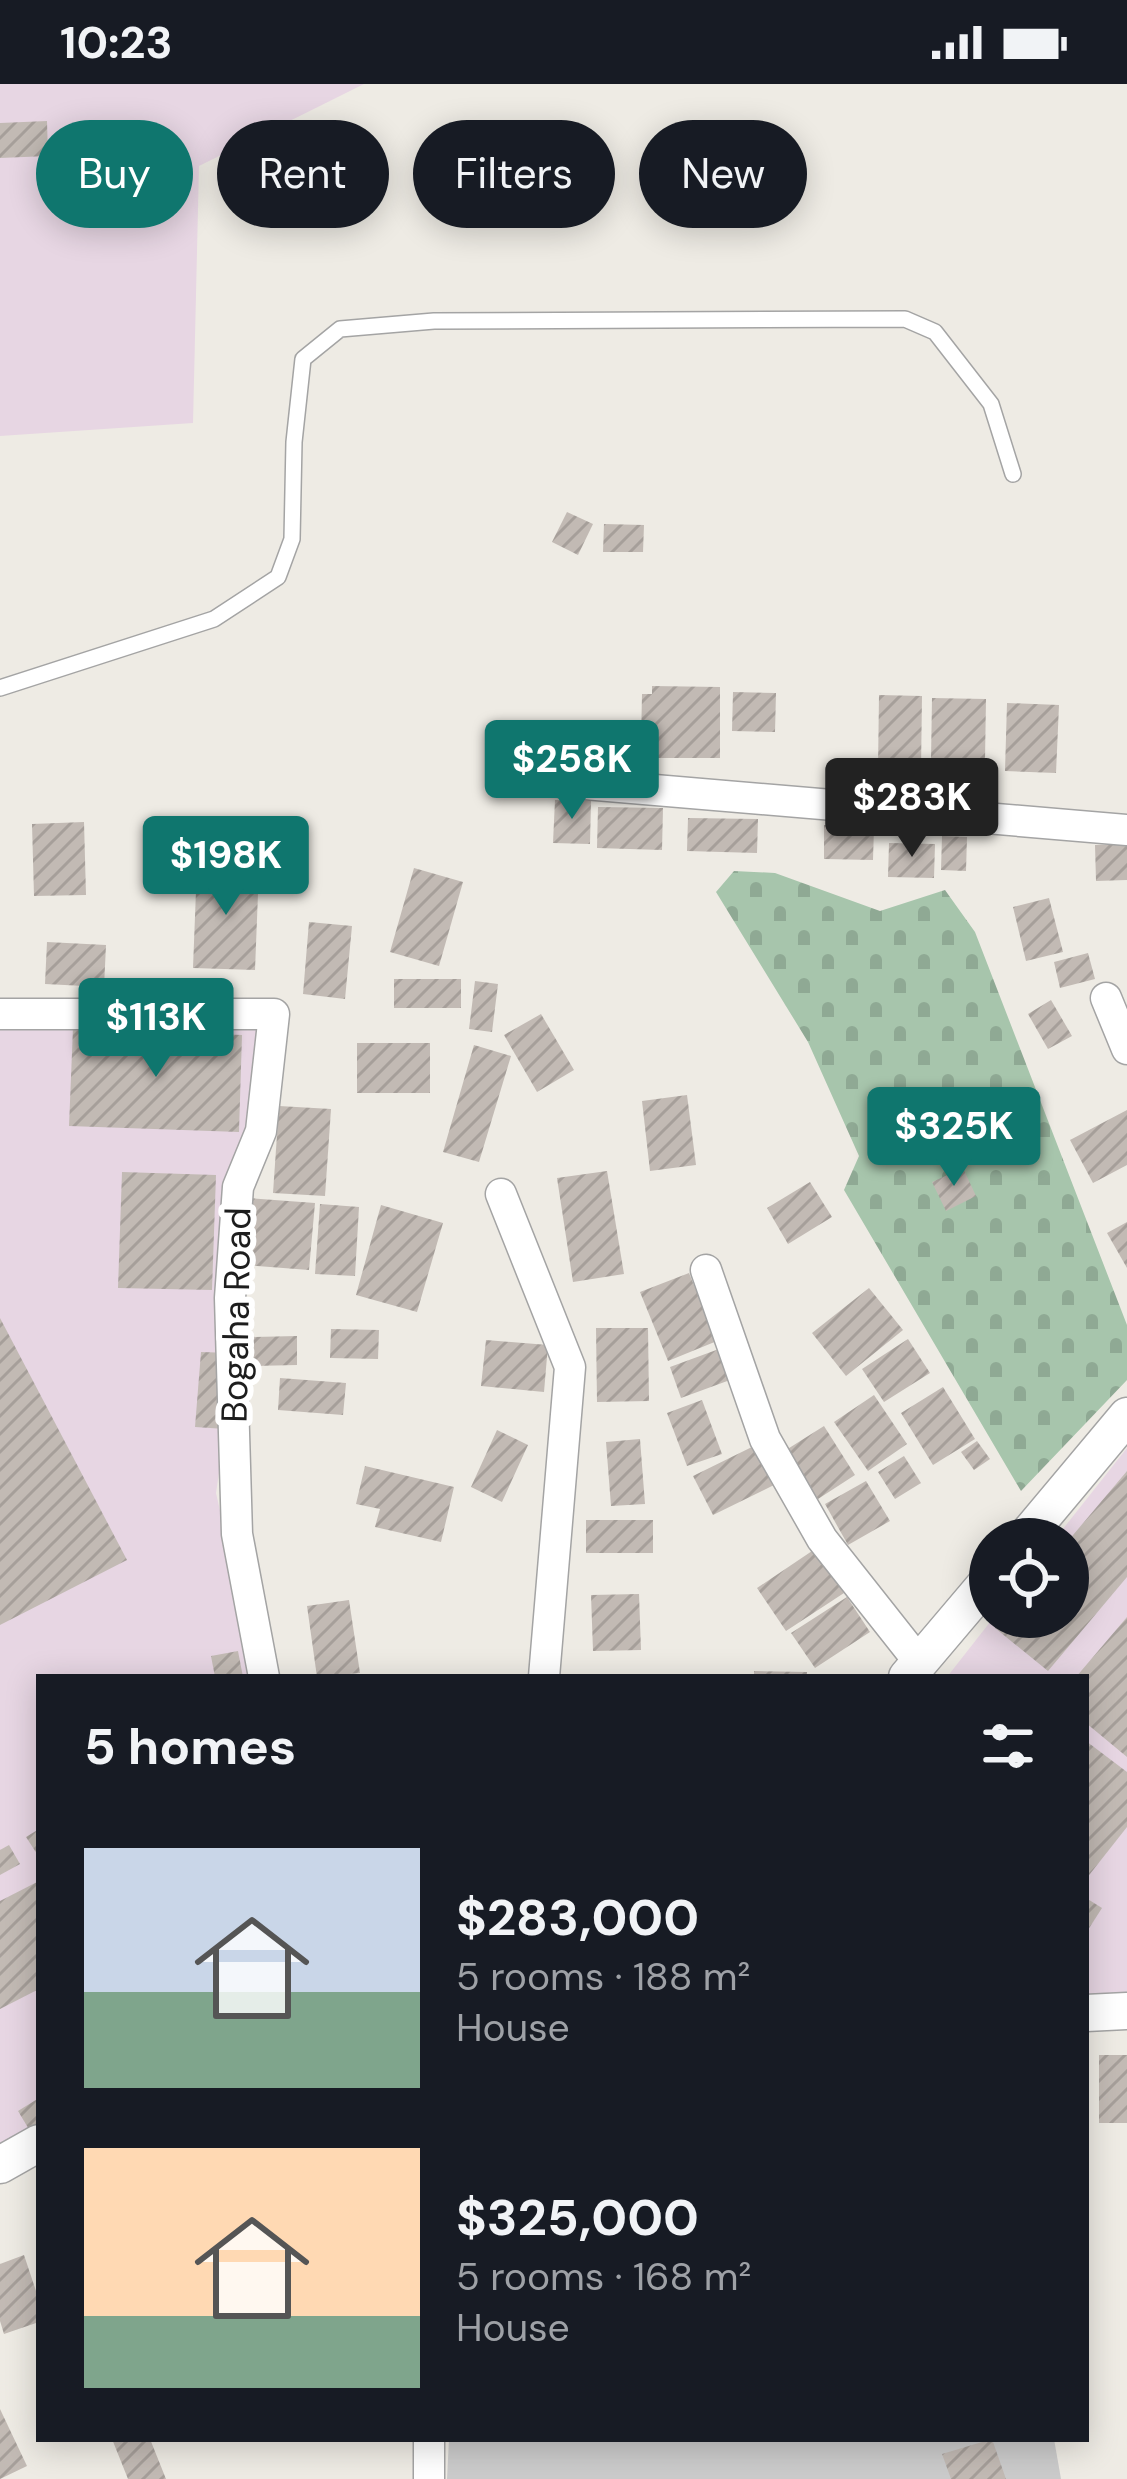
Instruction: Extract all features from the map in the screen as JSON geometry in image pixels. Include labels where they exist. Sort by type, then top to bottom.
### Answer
[{"type":"street","points":[[561,782],[1127,830]]},
{"type":"street","points":[[1106,998],[1127,1049]]},
{"type":"street","name":"Bogaha Road","points":[[0,1014],[274,1013],[261,1131],[238,1187],[230,1298],[237,1534],[263,1674]]},
{"type":"street","points":[[501,1194],[570,1367],[544,1674]]},
{"type":"street","points":[[706,1270],[765,1439],[822,1539],[914,1670],[969,1604]]},
{"type":"street","points":[[1042,1518],[1127,1416]]},
{"type":"street","points":[[1089,2013],[1127,2012]]},
{"type":"street","points":[[0,2164],[36,2145]]},
{"type":"street","points":[[429,2442],[429,2479]]},
{"type":"lane","points":[[0,688],[214,619],[278,577],[292,539],[294,442],[303,359],[340,329],[434,320],[905,319],[935,332],[991,404],[1013,474]]},
{"type":"shaded area","points":[[0,84],[364,84],[292,120],[217,120],[217,157],[199,166],[193,423],[0,436]]},
{"type":"shaded area","points":[[0,1021],[261,1027],[235,1364],[216,1493],[257,1674],[36,1674],[36,2134],[0,2153]]},
{"type":"shaded area","points":[[1127,1448],[1127,1995],[1089,1997],[1089,1674],[949,1674],[978,1638],[1089,1638],[1089,1518],[1072,1518]]},
{"type":"shaded area","points":[[449,2442],[1055,2442],[1061,2479],[447,2479]]},
{"type":"green space","points":[[734,871],[775,873],[880,911],[945,890],[975,932],[1127,1325],[1127,1380],[1021,1491],[844,1190],[859,1156],[808,1042],[716,892]]},
{"type":"building","points":[[36,121],[36,156],[0,158],[0,123]]},
{"type":"building","points":[[567,512],[593,524],[578,555],[552,542]]},
{"type":"building","points":[[604,524],[644,525],[643,552],[603,552]]},
{"type":"building","points":[[652,686],[720,687],[720,758],[650,758],[650,741],[641,741],[642,694],[652,694]]},
{"type":"building","points":[[733,692],[776,693],[775,732],[732,731]]},
{"type":"building","points":[[879,695],[922,696],[921,770],[878,769]]},
{"type":"building","points":[[932,698],[986,699],[985,760],[931,760]]},
{"type":"building","points":[[1007,703],[1059,705],[1056,773],[1005,771]]},
{"type":"building","points":[[613,727],[633,729],[631,756],[611,754]]},
{"type":"building","points":[[555,800],[591,801],[590,844],[553,843]]},
{"type":"building","points":[[598,807],[663,808],[662,850],[597,848]]},
{"type":"building","points":[[688,818],[758,819],[757,853],[687,851]]},
{"type":"building","points":[[84,822],[86,895],[34,896],[32,824]]},
{"type":"building","points":[[824,825],[874,827],[873,860],[824,859]]},
{"type":"building","points":[[942,836],[967,837],[966,871],[941,870]]},
{"type":"building","points":[[889,843],[935,844],[934,878],[888,877]]},
{"type":"building","points":[[1127,844],[1127,880],[1096,881],[1095,845]]},
{"type":"building","points":[[197,865],[259,868],[255,970],[193,968]]},
{"type":"building","points":[[414,868],[463,882],[439,966],[390,952]]},
{"type":"building","points":[[1049,898],[1063,952],[1026,961],[1013,907]]},
{"type":"building","points":[[309,922],[352,926],[345,999],[303,994]]},
{"type":"building","points":[[47,942],[106,945],[104,987],[45,984]]},
{"type":"building","points":[[1088,953],[1095,979],[1060,988],[1054,962]]},
{"type":"building","points":[[394,979],[461,979],[461,1008],[394,1008]]},
{"type":"building","points":[[475,981],[498,984],[492,1032],[469,1029]]},
{"type":"building","points":[[1051,1000],[1072,1036],[1048,1049],[1028,1014]]},
{"type":"building","points":[[541,1014],[574,1070],[537,1092],[504,1035]]},
{"type":"building","points":[[73,1028],[242,1035],[239,1132],[69,1126]]},
{"type":"building","points":[[357,1043],[430,1043],[430,1093],[357,1093]]},
{"type":"building","points":[[474,1045],[511,1056],[479,1162],[443,1152]]},
{"type":"building","points":[[687,1095],[696,1165],[650,1171],[642,1101]]},
{"type":"building","points":[[279,1106],[331,1109],[325,1196],[273,1193]]},
{"type":"building","points":[[1127,1110],[1127,1165],[1093,1183],[1070,1140]]},
{"type":"building","points":[[963,1168],[976,1196],[946,1211],[932,1182]]},
{"type":"building","points":[[607,1171],[624,1274],[573,1282],[557,1178]]},
{"type":"building","points":[[122,1172],[216,1175],[212,1290],[118,1288]]},
{"type":"building","points":[[810,1182],[832,1217],[788,1244],[767,1208]]},
{"type":"building","points":[[249,1198],[315,1203],[309,1270],[243,1265]]},
{"type":"building","points":[[320,1204],[359,1207],[355,1276],[315,1274]]},
{"type":"building","points":[[381,1205],[443,1223],[417,1312],[356,1295]]},
{"type":"building","points":[[1127,1222],[1127,1268],[1107,1233]]},
{"type":"building","points":[[689,1273],[717,1341],[668,1361],[640,1292]]},
{"type":"building","points":[[869,1288],[903,1330],[846,1376],[812,1333]]},
{"type":"building","points":[[0,1318],[127,1560],[0,1625]]},
{"type":"building","points":[[596,1328],[648,1328],[649,1401],[597,1402]]},
{"type":"building","points":[[331,1329],[379,1330],[378,1359],[330,1358]]},
{"type":"building","points":[[297,1336],[297,1365],[248,1366],[248,1337]]},
{"type":"building","points":[[908,1339],[930,1373],[884,1402],[862,1369]]},
{"type":"building","points":[[486,1340],[548,1345],[544,1392],[481,1386]]},
{"type":"building","points":[[719,1349],[730,1380],[681,1398],[670,1367]]},
{"type":"building","points":[[201,1352],[231,1353],[225,1429],[195,1427]]},
{"type":"building","points":[[280,1378],[346,1383],[343,1415],[278,1410]]},
{"type":"building","points":[[943,1387],[975,1439],[933,1465],[901,1413]]},
{"type":"building","points":[[874,1395],[907,1444],[868,1471],[834,1422]]},
{"type":"building","points":[[702,1400],[722,1454],[687,1466],[667,1413]]},
{"type":"building","points":[[824,1426],[855,1475],[818,1499],[786,1450]]},
{"type":"building","points":[[497,1430],[528,1445],[502,1502],[471,1487]]},
{"type":"building","points":[[640,1439],[645,1504],[611,1506],[606,1442]]},
{"type":"building","points":[[977,1441],[990,1459],[974,1470],[961,1452]]},
{"type":"building","points":[[758,1444],[778,1483],[713,1515],[693,1476]]},
{"type":"building","points":[[904,1456],[921,1483],[895,1499],[878,1472]]},
{"type":"building","points":[[365,1466],[454,1487],[441,1542],[375,1527],[380,1509],[356,1504]]},
{"type":"building","points":[[1127,1471],[1127,1577],[1089,1622],[1089,1518]]},
{"type":"building","points":[[866,1481],[890,1521],[848,1545],[825,1504]]},
{"type":"building","points":[[586,1520],[653,1520],[653,1553],[586,1553]]},
{"type":"building","points":[[815,1549],[844,1593],[786,1631],[757,1588]]},
{"type":"building","points":[[639,1594],[641,1650],[593,1651],[591,1595]]},
{"type":"building","points":[[847,1597],[870,1632],[815,1668],[791,1633]]},
{"type":"building","points":[[349,1600],[360,1673],[317,1674],[307,1606]]},
{"type":"building","points":[[1127,1617],[1127,1757],[1089,1725],[1089,1674],[1079,1674]]},
{"type":"building","points":[[1007,1638],[1076,1638],[1048,1671]]},
{"type":"building","points":[[238,1651],[242,1674],[214,1674],[211,1656]]},
{"type":"building","points":[[754,1671],[807,1672],[807,1674]]},
{"type":"building","points":[[1089,1743],[1127,1772],[1127,1827],[1089,1875]]},
{"type":"building","points":[[36,1831],[36,1852],[26,1837]]},
{"type":"building","points":[[9,1845],[20,1864],[0,1875],[0,1850]]},
{"type":"building","points":[[36,1883],[36,1991],[0,2009],[0,1901]]},
{"type":"building","points":[[1089,1900],[1102,1908],[1089,1928]]},
{"type":"building","points":[[1099,2055],[1127,2055],[1127,2123],[1099,2123]]},
{"type":"building","points":[[36,2100],[36,2127],[30,2131],[18,2111]]},
{"type":"building","points":[[24,2255],[36,2291],[36,2323],[4,2334],[0,2321],[0,2264]]},
{"type":"building","points":[[0,2409],[27,2466],[0,2479]]},
{"type":"building","points":[[113,2442],[151,2442],[166,2479],[128,2479]]},
{"type":"building","points":[[993,2442],[1006,2479],[951,2479],[942,2454]]}]
